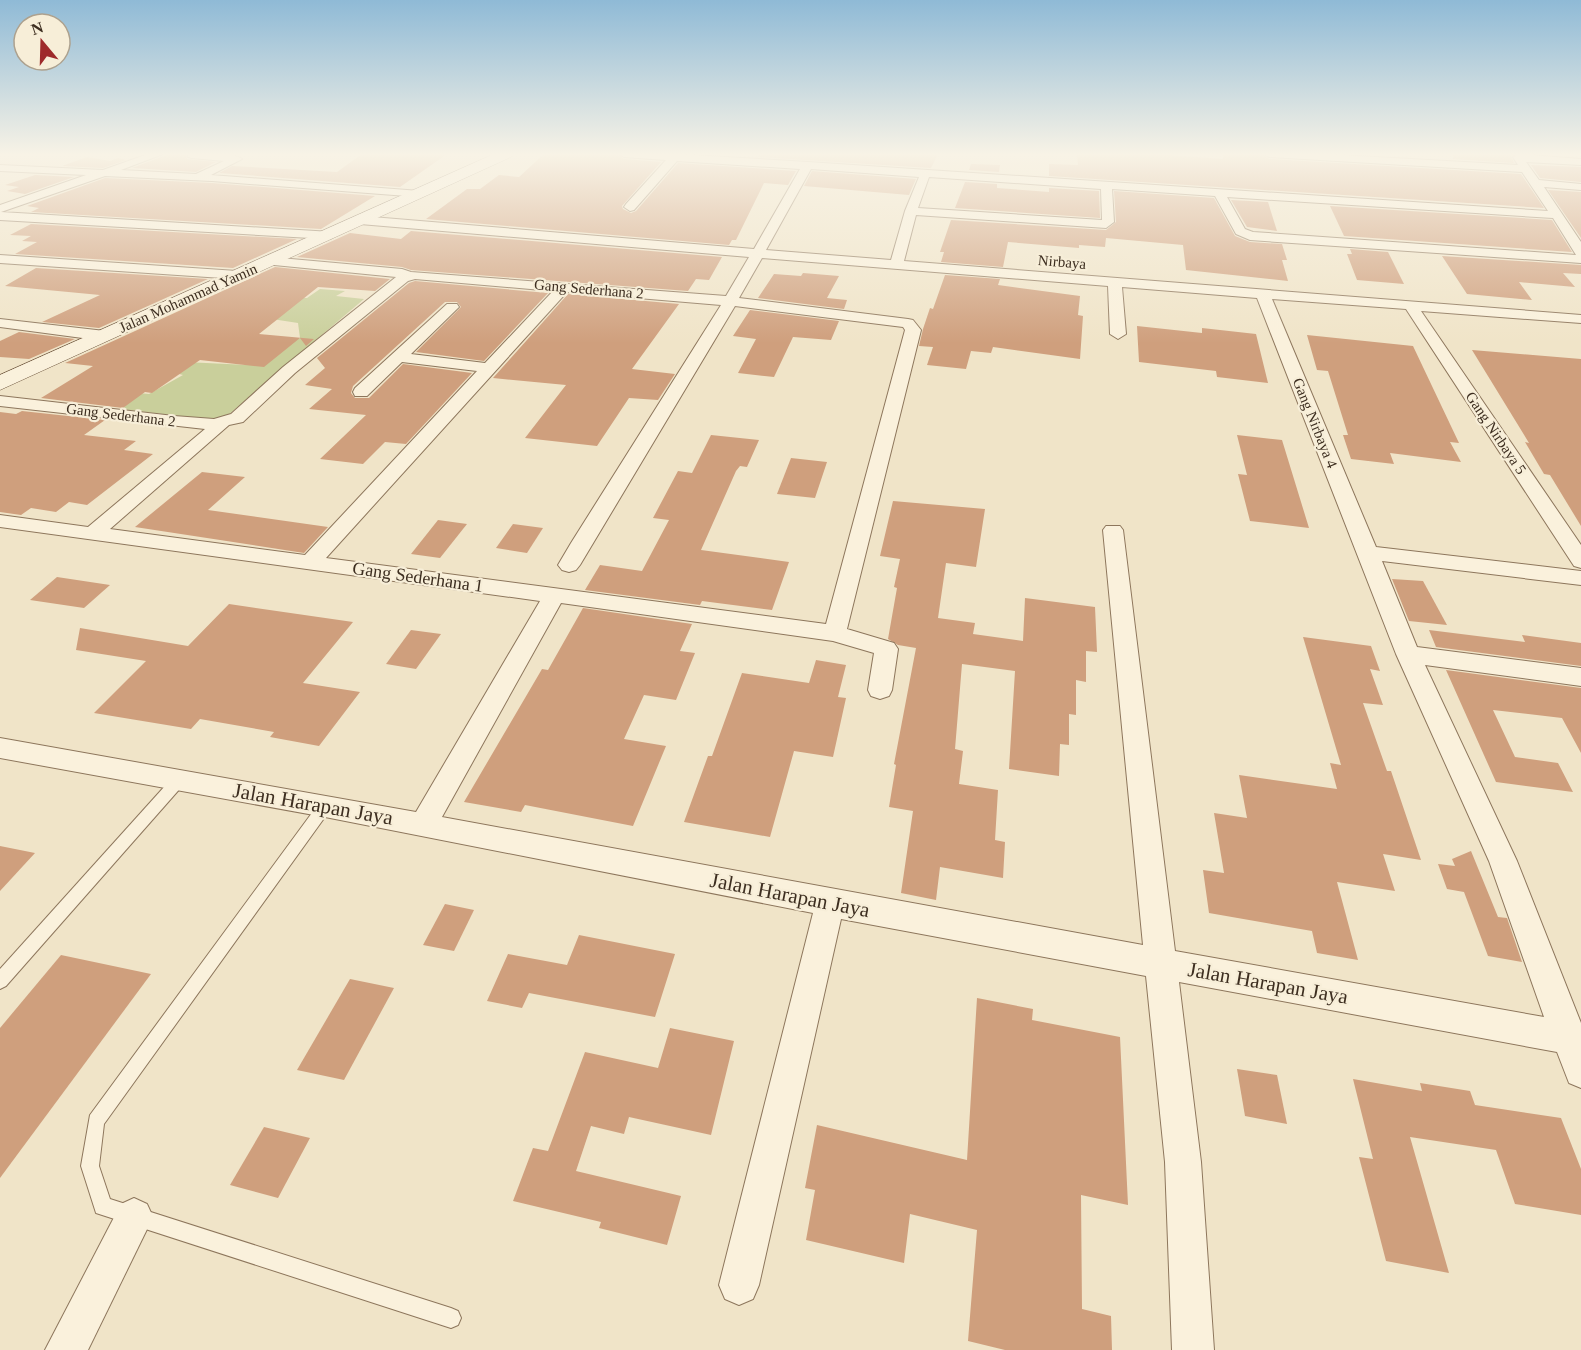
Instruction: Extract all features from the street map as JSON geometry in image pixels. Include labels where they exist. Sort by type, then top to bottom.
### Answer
[{"type":"street","points":[[17,217],[328,235]]},
{"type":"street","name":"Jalan Mohammad Yamin","points":[[0,383],[365,217]]},
{"type":"street","points":[[569,566],[586,534],[676,391],[779,217]]},
{"type":"street","points":[[897,264],[909,217]]},
{"type":"street","points":[[1000,217],[1106,224],[1108,217]]},
{"type":"street","points":[[1232,217],[1240,231],[1250,236],[1581,259]]},
{"type":"street","points":[[1557,217],[1581,252]]},
{"type":"street","name":"Nirbaya","points":[[360,219],[759,254],[1581,319]]},
{"type":"street","points":[[0,259],[237,275]]},
{"type":"street","name":"Gang Sederhana 2","points":[[269,261],[402,273],[408,276],[443,276],[729,302],[895,320],[912,326],[913,330],[835,633]]},
{"type":"street","points":[[92,534],[222,423],[237,418],[290,370],[408,276]]},
{"type":"street","points":[[1115,283],[1118,334]]},
{"type":"street","points":[[310,563],[564,287]]},
{"type":"street","name":"Gang Nirbaya 4","points":[[1263,294],[1408,654],[1503,861],[1574,1038],[1581,1071]]},
{"type":"street","name":"Gang Nirbaya 5","points":[[1411,306],[1581,561]]},
{"type":"street","points":[[361,392],[452,307]]},
{"type":"street","points":[[0,323],[104,336]]},
{"type":"street","points":[[398,357],[489,368]]},
{"type":"street","name":"Gang Sederhana 2","points":[[0,401],[174,421],[222,423]]},
{"type":"street","name":"Gang Sederhana 1","points":[[0,521],[835,633],[886,649],[879,690]]},
{"type":"street","points":[[1113,530],[1183,1162],[1193,1350]]},
{"type":"street","points":[[1368,553],[1581,578]]},
{"type":"street","points":[[424,824],[554,596]]},
{"type":"street","points":[[1408,654],[1581,678]]},
{"type":"street","name":"Jalan Harapan Jaya","points":[[0,748],[424,824],[830,903],[1574,1038]]},
{"type":"street","points":[[739,1285],[830,903]]},
{"type":"street","points":[[66,1350],[134,1217]]},
{"type":"lane","points":[[0,981],[178,780]]},
{"type":"lane","points":[[326,806],[96,1121],[90,1166],[103,1206],[451,1318]]},
{"type":"green space","points":[[320,289],[345,291],[336,296],[364,299],[221,421],[121,409],[130,402],[127,392],[149,394],[183,375],[168,371],[185,362],[248,365],[300,338],[298,323],[253,316],[273,297],[307,298]]},
{"type":"building","points":[[116,217],[341,217],[321,229]]},
{"type":"building","points":[[429,217],[747,217],[736,240],[732,240],[729,245],[426,219]]},
{"type":"building","points":[[1116,217],[1224,217],[1235,236],[1250,242],[1282,244],[1287,260],[1282,260],[1288,281],[1186,270],[1183,245],[1106,238],[1105,247],[1079,245],[1079,248],[1008,242],[1003,267],[941,262],[944,252],[940,252],[951,220],[1106,230],[1116,222]]},
{"type":"building","points":[[1241,217],[1273,217],[1277,231],[1247,227]]},
{"type":"building","points":[[1335,217],[1504,217],[1552,220],[1572,252],[1344,236]]},
{"type":"building","points":[[1567,217],[1581,217],[1581,238]]},
{"type":"building","points":[[31,224],[297,239],[233,268],[15,254],[37,242],[22,241],[31,236],[10,235]]},
{"type":"building","points":[[411,231],[722,257],[709,280],[696,279],[688,291],[411,270],[402,267],[297,257],[350,233],[401,239]]},
{"type":"building","points":[[1350,249],[1388,252],[1404,284],[1357,280],[1347,254],[1352,254]]},
{"type":"building","points":[[1442,256],[1581,265],[1581,274],[1563,273],[1575,287],[1519,282],[1532,300],[1467,294]]},
{"type":"building","points":[[275,267],[390,279],[375,291],[318,287],[259,334],[314,339],[306,346],[300,338],[264,367],[200,360],[152,393],[145,392],[123,408],[41,398],[93,366],[65,363]]},
{"type":"building","points":[[36,268],[208,279],[99,328],[42,322],[100,295],[5,286]]},
{"type":"building","points":[[803,273],[839,276],[827,298],[847,300],[844,309],[758,298],[774,274],[801,276]]},
{"type":"building","points":[[945,275],[1000,279],[998,285],[1080,296],[1078,315],[1083,316],[1080,359],[993,347],[991,353],[971,351],[966,369],[927,365],[933,347],[919,346],[930,308],[933,309]]},
{"type":"building","points":[[415,281],[548,293],[484,361],[416,352],[461,307],[457,302],[445,302],[353,386],[351,393],[355,398],[369,398],[403,364],[472,373],[406,444],[385,442],[363,464],[320,459],[366,415],[309,409],[332,389],[305,385],[325,368],[317,358],[409,283]]},
{"type":"building","points":[[568,294],[679,304],[632,369],[675,374],[658,400],[629,398],[597,446],[525,438],[566,385],[493,378]]},
{"type":"building","points":[[750,310],[839,321],[831,340],[793,337],[774,377],[738,373],[756,339],[733,336]]},
{"type":"building","points":[[1137,326],[1202,333],[1202,328],[1256,334],[1268,383],[1217,377],[1216,371],[1139,362]]},
{"type":"building","points":[[19,332],[75,339],[29,359],[0,357],[0,341]]},
{"type":"building","points":[[1307,335],[1413,346],[1459,443],[1450,442],[1461,462],[1390,453],[1394,464],[1351,459],[1343,435],[1348,435],[1328,371],[1317,370]]},
{"type":"building","points":[[1472,350],[1581,359],[1581,526],[1550,475],[1544,474],[1525,442],[1529,443]]},
{"type":"building","points":[[22,411],[105,420],[84,435],[136,441],[124,450],[153,454],[87,505],[69,502],[56,512],[31,508],[21,515],[0,512],[0,412],[16,414]]},
{"type":"building","points":[[711,435],[759,440],[747,467],[740,466],[736,471],[701,550],[789,562],[772,610],[702,601],[700,605],[585,590],[600,565],[642,571],[669,520],[653,518],[678,471],[692,473]]},
{"type":"building","points":[[1237,435],[1282,440],[1309,528],[1250,521],[1238,474],[1247,475]]},
{"type":"building","points":[[791,458],[827,462],[815,498],[777,494]]},
{"type":"building","points":[[202,472],[245,477],[208,510],[328,527],[304,553],[135,527]]},
{"type":"building","points":[[893,501],[985,509],[976,567],[946,563],[938,618],[975,623],[973,634],[1023,641],[1025,598],[1095,607],[1097,652],[1086,651],[1086,682],[1076,680],[1076,715],[1069,714],[1069,745],[1060,744],[1059,776],[1009,769],[1015,671],[962,664],[955,749],[963,751],[959,784],[998,790],[995,840],[1005,842],[1003,878],[940,867],[936,900],[901,893],[913,811],[889,807],[896,765],[894,764],[916,648],[898,645],[888,639],[900,559],[880,556]]},
{"type":"building","points":[[438,520],[467,524],[440,558],[411,554]]},
{"type":"building","points":[[513,524],[543,528],[527,553],[496,548]]},
{"type":"building","points":[[57,577],[110,585],[84,608],[30,600]]},
{"type":"building","points":[[1392,579],[1423,581],[1447,625],[1409,621]]},
{"type":"building","points":[[229,604],[353,622],[303,683],[360,692],[319,746],[270,737],[274,732],[200,719],[191,729],[94,713],[146,661],[76,650],[80,628],[188,646]]},
{"type":"building","points":[[583,608],[692,624],[680,651],[695,653],[676,700],[644,695],[624,739],[666,746],[633,826],[525,805],[521,812],[464,802],[542,669],[548,670]]},
{"type":"building","points":[[411,630],[441,634],[416,669],[386,664]]},
{"type":"building","points":[[1429,630],[1525,642],[1522,635],[1581,643],[1581,666],[1436,647]]},
{"type":"building","points":[[1303,637],[1371,646],[1380,671],[1370,669],[1383,705],[1363,703],[1387,771],[1391,771],[1421,860],[1383,854],[1395,891],[1337,882],[1358,960],[1317,953],[1312,931],[1209,913],[1203,870],[1224,873],[1214,813],[1247,818],[1239,775],[1337,789],[1330,763],[1341,765]]},
{"type":"building","points":[[816,660],[846,665],[838,697],[846,698],[833,757],[794,751],[770,837],[684,822],[708,756],[712,756],[742,673],[809,683]]},
{"type":"building","points":[[1446,670],[1581,688],[1581,753],[1562,718],[1493,710],[1515,757],[1558,763],[1573,792],[1496,782]]},
{"type":"building","points":[[0,846],[35,853],[0,891]]},
{"type":"building","points":[[1471,851],[1498,917],[1507,918],[1522,962],[1488,956],[1464,892],[1447,889],[1438,864],[1455,866],[1452,859]]},
{"type":"building","points":[[445,904],[474,910],[454,951],[423,945]]},
{"type":"building","points":[[579,935],[675,954],[655,1017],[529,993],[522,1008],[487,1001],[508,954],[567,965]]},
{"type":"building","points":[[61,955],[151,974],[0,1178],[0,1028]]},
{"type":"building","points":[[350,979],[394,988],[344,1080],[297,1070]]},
{"type":"building","points":[[977,998],[1033,1009],[1032,1020],[1120,1037],[1128,1205],[1081,1195],[1082,1309],[1111,1316],[1112,1350],[1005,1350],[968,1341],[977,1230],[910,1214],[904,1263],[806,1240],[815,1190],[805,1188],[817,1125],[967,1160]]},
{"type":"building","points":[[670,1028],[734,1041],[711,1135],[629,1117],[624,1134],[591,1126],[576,1171],[681,1196],[667,1245],[599,1228],[601,1222],[513,1201],[533,1148],[548,1151],[585,1052],[658,1068]]},
{"type":"building","points":[[1237,1069],[1277,1075],[1287,1124],[1245,1116]]},
{"type":"building","points":[[1353,1079],[1422,1091],[1420,1083],[1470,1091],[1475,1105],[1561,1118],[1581,1169],[1581,1215],[1515,1204],[1496,1150],[1410,1137],[1449,1273],[1386,1261],[1359,1157],[1373,1159]]},
{"type":"building","points":[[264,1127],[310,1138],[278,1198],[230,1185]]}]
